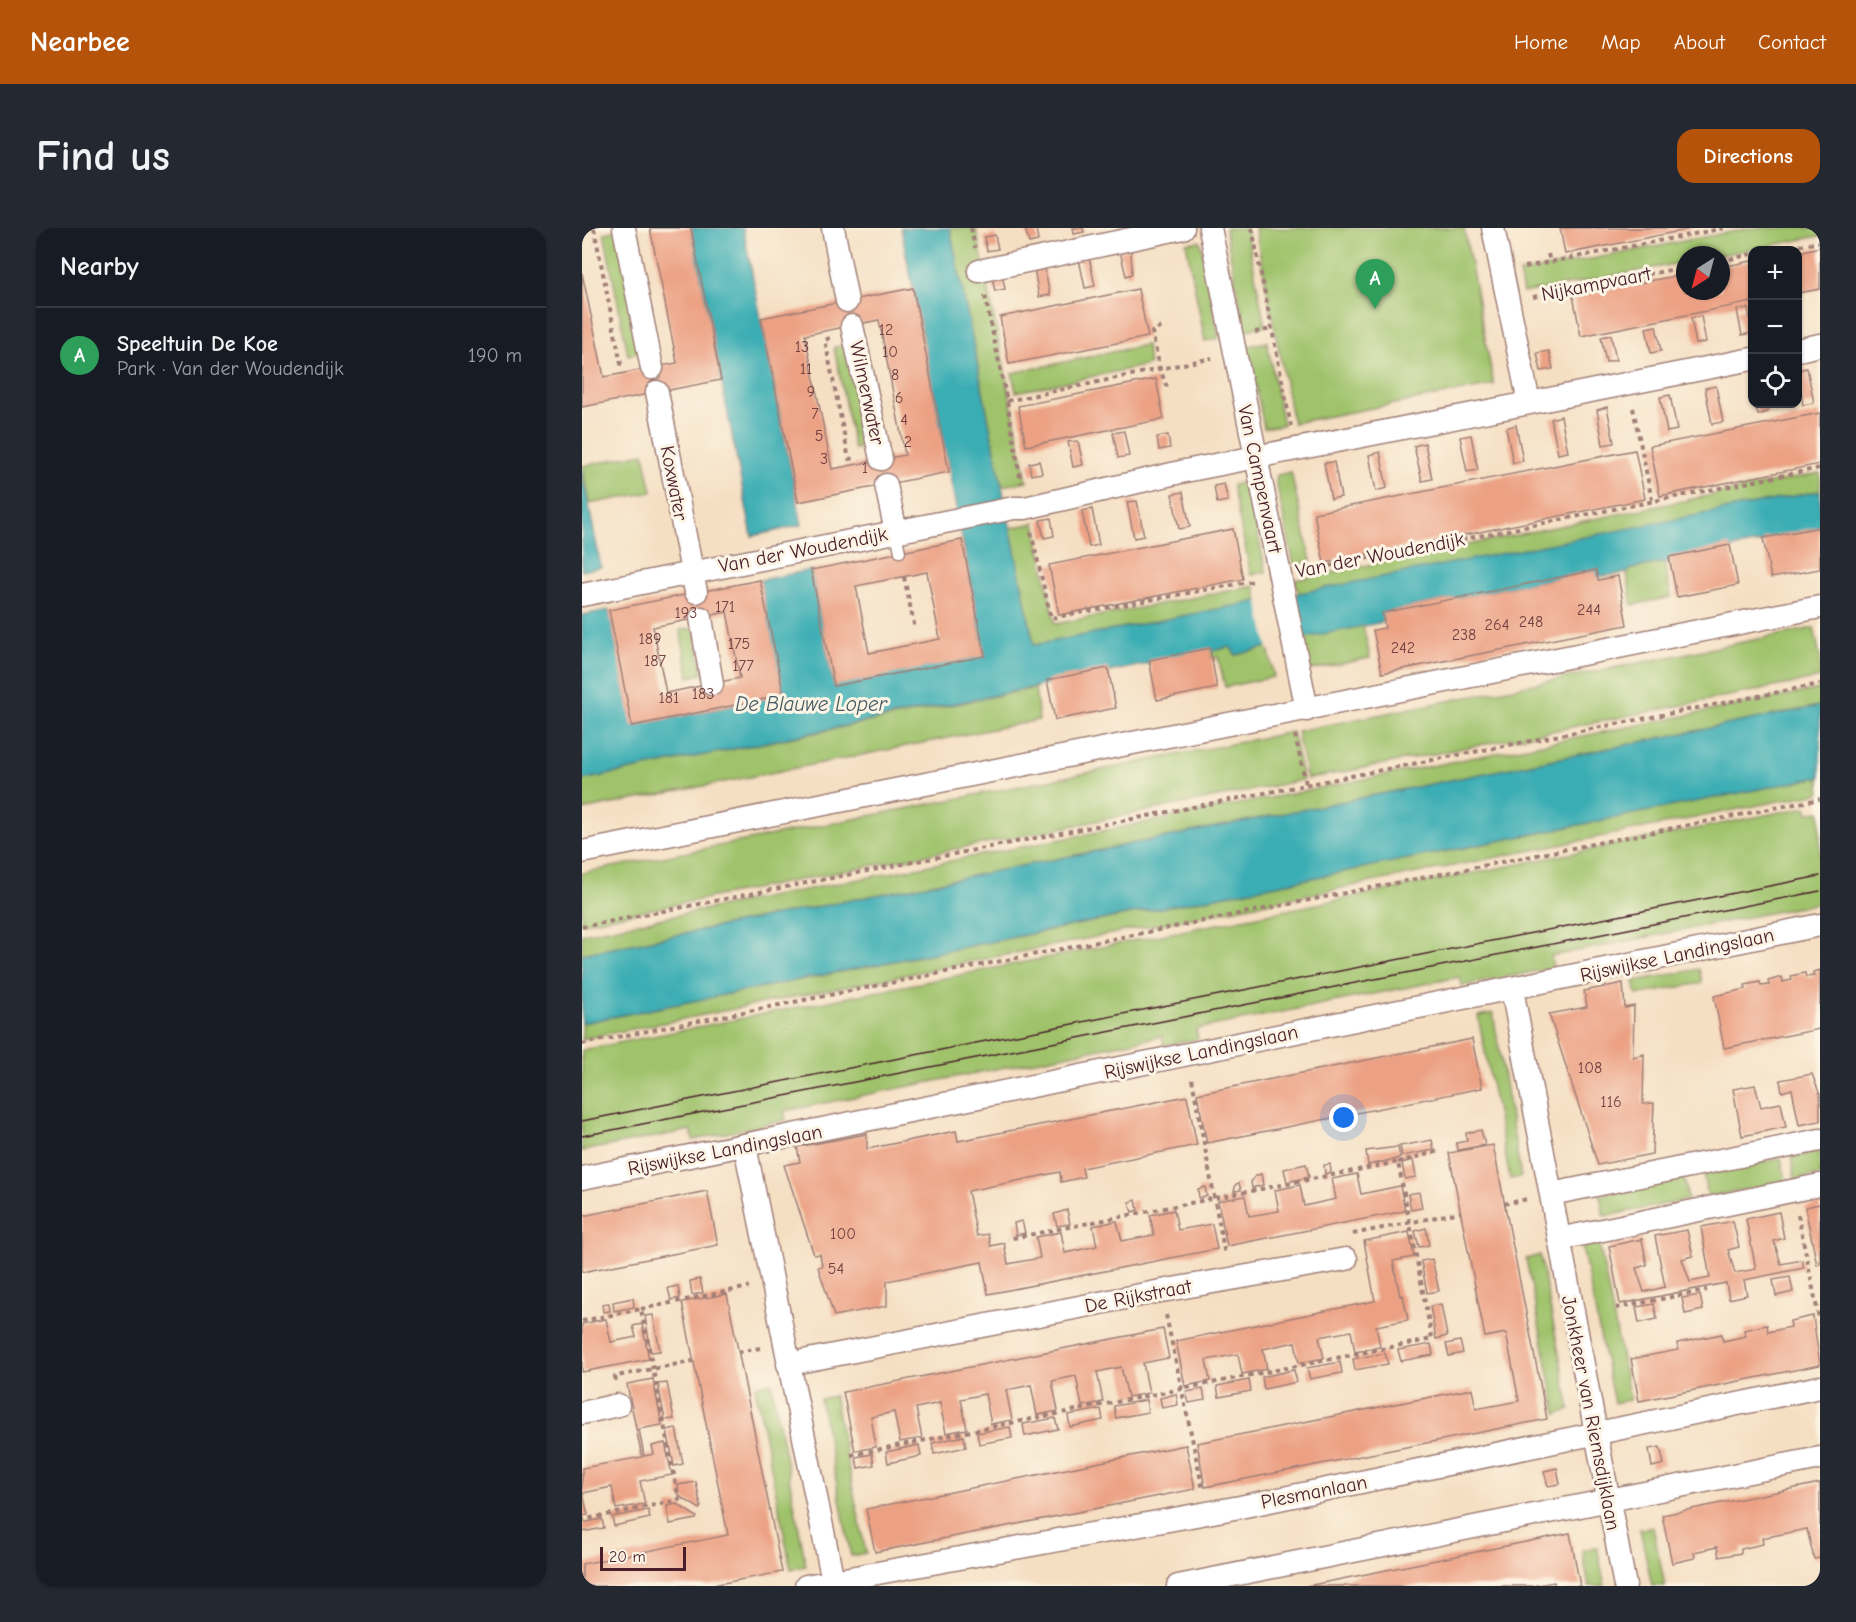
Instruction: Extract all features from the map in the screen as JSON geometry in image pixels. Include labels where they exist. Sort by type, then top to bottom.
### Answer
[{"type":"street","points":[[624,228],[652,368]]},
{"type":"street","points":[[834,228],[847,301]]},
{"type":"street","points":[[979,271],[1183,228]]},
{"type":"street","name":"Van Campenvaart","points":[[1210,228],[1233,354],[1299,673],[1299,711]]},
{"type":"street","points":[[1492,228],[1529,404]]},
{"type":"street","name":"Wilmerwater","points":[[852,326],[881,459]]},
{"type":"street","points":[[1802,349],[1820,345]]},
{"type":"street","name":"Van der Woudendijk","points":[[582,595],[694,583],[898,542],[952,520],[1019,508],[1185,471],[1748,360]]},
{"type":"street","name":"Koxwater","points":[[657,392],[694,583]]},
{"type":"street","points":[[886,485],[898,542]]},
{"type":"street","points":[[582,852],[1820,607]]},
{"type":"street","points":[[701,618],[712,684]]},
{"type":"street","name":"Rijswijkse Landingslaan","points":[[582,1178],[1820,925]]},
{"type":"street","name":"Jonkheer van Riemsdijklaan","points":[[1512,989],[1625,1586]]},
{"type":"street","points":[[1551,1194],[1820,1140]]},
{"type":"street","points":[[745,1146],[833,1583]]},
{"type":"street","points":[[1559,1239],[1820,1185]]},
{"type":"street","name":"De Rijkstraat","points":[[788,1364],[1161,1291],[1346,1259]]},
{"type":"street","name":"Plesmanlaan","points":[[806,1586],[833,1583],[1208,1513],[1820,1387]]},
{"type":"street","points":[[582,1413],[618,1405]]},
{"type":"street","points":[[1178,1586],[1820,1458]]},
{"type":"path","points":[[971,228],[1007,401],[1019,508]]},
{"type":"path","points":[[1252,228],[1295,450]]},
{"type":"path","name":"Nijkampvaart","points":[[1502,272],[1725,228]]},
{"type":"path","points":[[1796,246],[1820,242]]},
{"type":"path","points":[[1548,254],[1550,262]]},
{"type":"path","points":[[1730,259],[1748,256]]},
{"type":"path","name":"Nijkampvaart","points":[[1508,301],[1676,269]]},
{"type":"path","points":[[1161,327],[1152,332],[1160,369],[1168,390]]},
{"type":"path","points":[[1007,401],[1233,354]]},
{"type":"path","points":[[1627,384],[1652,500]]},
{"type":"path","name":"Van der Woudendijk","points":[[1019,508],[1051,618],[1281,580],[1652,500],[1820,468]]},
{"type":"path","points":[[904,577],[915,629]]},
{"type":"path","points":[[582,927],[1820,684]]},
{"type":"path","points":[[1299,711],[1306,784]]},
{"type":"path","points":[[582,1044],[1820,799]]},
{"type":"path","points":[[1187,1055],[1229,1279]]},
{"type":"path","points":[[1398,1162],[1440,1151]]},
{"type":"path","points":[[1793,1191],[1820,1323]]},
{"type":"path","points":[[1346,1259],[1342,1236],[1461,1212]]},
{"type":"path","points":[[582,1321],[772,1282]]},
{"type":"path","points":[[1616,1308],[1707,1290]]},
{"type":"path","points":[[1161,1291],[1208,1513]]},
{"type":"path","points":[[582,1520],[679,1500],[641,1309]]},
{"type":"path","points":[[618,1405],[615,1377],[693,1361]]},
{"type":"path","points":[[851,1455],[1182,1389]]},
{"type":"green space","points":[[950,228],[976,228],[1027,481],[1002,486]]},
{"type":"green space","points":[[1225,228],[1246,228],[1265,326],[1245,330]]},
{"type":"green space","points":[[1255,228],[1464,228],[1494,385],[1293,423]]},
{"type":"green space","points":[[1750,228],[1820,228],[1820,236],[1767,246],[1748,246],[1748,250],[1730,253],[1730,246],[1676,246],[1676,264],[1523,293],[1519,273]]},
{"type":"green space","points":[[618,230],[641,353],[628,355],[604,233]]},
{"type":"green space","points":[[1200,241],[1219,338],[1205,341],[1186,243]]},
{"type":"green space","points":[[1267,342],[1283,425],[1264,428],[1248,346]]},
{"type":"green space","points":[[847,345],[868,446],[854,449],[834,347]]},
{"type":"green space","points":[[1146,345],[1149,365],[1016,392],[1012,373]]},
{"type":"green space","points":[[644,453],[652,492],[589,504],[582,466]]},
{"type":"green space","points":[[1291,472],[1311,561],[1294,565],[1276,482],[1277,475]]},
{"type":"green space","points":[[1820,473],[1820,491],[1299,595],[1295,580]]},
{"type":"green space","points":[[1247,482],[1266,572],[1251,575],[1232,485]]},
{"type":"green space","points":[[1035,523],[1055,624],[1255,586],[1258,602],[1034,645],[1010,528]]},
{"type":"green space","points":[[1664,562],[1671,597],[1632,605],[1627,573],[1631,569]]},
{"type":"green space","points":[[1363,625],[1370,658],[1310,670],[1303,638]]},
{"type":"green space","points":[[694,628],[703,674],[689,677],[680,630]]},
{"type":"green space","points":[[1814,628],[1820,656],[1820,678],[1307,779],[1297,731]]},
{"type":"green space","points":[[1230,647],[1236,655],[1268,647],[1274,677],[1225,687],[1218,657],[1212,658],[1210,651]]},
{"type":"green space","points":[[1035,688],[1039,720],[582,810],[582,780]]},
{"type":"green space","points":[[1820,689],[1820,706],[582,954],[582,934]]},
{"type":"green space","points":[[1292,732],[1303,780],[582,923],[582,873]]},
{"type":"green space","points":[[1820,777],[1820,793],[582,1039],[582,1023]]},
{"type":"green space","points":[[1806,807],[1808,813],[1820,811],[1820,903],[1551,956],[1553,968],[1462,986],[1460,977],[1196,1029],[1198,1039],[1164,1045],[1162,1036],[784,1111],[786,1120],[693,1140],[691,1130],[582,1151],[582,1050]]},
{"type":"green space","points":[[1699,969],[1702,983],[1637,995],[1634,981]]},
{"type":"green space","points":[[1493,1013],[1521,1177],[1510,1179],[1478,1016]]},
{"type":"green space","points":[[1820,1152],[1820,1175],[1795,1179],[1791,1157]]},
{"type":"green space","points":[[1781,1158],[1786,1181],[1708,1197],[1703,1175]]},
{"type":"green space","points":[[1684,1178],[1688,1200],[1604,1216],[1600,1195]]},
{"type":"green space","points":[[1599,1243],[1630,1400],[1614,1403],[1582,1247]]},
{"type":"green space","points":[[1540,1255],[1570,1410],[1557,1414],[1526,1259]]},
{"type":"green space","points":[[771,1382],[806,1566],[791,1569],[755,1386]]},
{"type":"green space","points":[[834,1396],[866,1553],[851,1556],[820,1399]]},
{"type":"green space","points":[[1653,1527],[1665,1586],[1652,1586],[1640,1529]]},
{"type":"green space","points":[[1597,1547],[1605,1586],[1589,1586],[1582,1550]]},
{"type":"water","points":[[691,228],[743,228],[802,525],[752,536]]},
{"type":"water","name":"De Blauwe Loper","points":[[901,228],[950,228],[1034,645],[1820,491],[1820,530],[1631,569],[1627,573],[1597,577],[1595,570],[1382,613],[1384,622],[1303,638],[1236,655],[1230,647],[582,780],[582,615],[609,610],[633,726],[783,695],[760,580],[811,570],[834,685],[985,655]]},
{"type":"water","points":[[582,471],[601,567],[582,571]]},
{"type":"water","points":[[1820,706],[1820,777],[582,1023],[582,954]]},
{"type":"pier","points":[[1295,592],[1304,641],[1268,650],[1258,599]]},
{"type":"building","points":[[650,228],[691,228],[721,380],[582,407],[582,273],[604,377],[677,363]]},
{"type":"building","points":[[1025,228],[1036,228],[1038,241],[1029,243]]},
{"type":"building","points":[[1073,228],[1083,228],[1084,232],[1074,234]]},
{"type":"building","points":[[1560,228],[1691,228],[1691,229],[1565,254]]},
{"type":"building","points":[[995,235],[998,249],[987,251],[984,237]]},
{"type":"building","points":[[1820,247],[1820,289],[1802,292],[1802,251]]},
{"type":"building","points":[[1131,249],[1132,274],[1126,276],[1120,251]]},
{"type":"building","points":[[1089,257],[1095,286],[1085,288],[1079,259]]},
{"type":"building","points":[[1748,262],[1748,303],[1581,336],[1573,296],[1676,276],[1676,300],[1730,300],[1730,265]]},
{"type":"building","points":[[1044,266],[1050,295],[1039,297],[1034,268]]},
{"type":"building","points":[[1002,274],[1005,289],[995,291],[992,277]]},
{"type":"building","points":[[913,288],[949,472],[798,502],[761,318]],"holes":[[[879,320],[905,455],[832,469],[805,335]]]},
{"type":"building","points":[[1138,289],[1148,337],[1009,364],[1000,317]]},
{"type":"building","points":[[1748,308],[1748,334],[1742,335],[1737,310]]},
{"type":"building","points":[[1701,316],[1706,342],[1696,344],[1691,318]]},
{"type":"building","points":[[1656,326],[1661,351],[1651,353],[1646,328]]},
{"type":"building","points":[[1611,335],[1616,360],[1606,362],[1601,337]]},
{"type":"building","points":[[1549,351],[1553,369],[1541,371],[1537,353]]},
{"type":"building","points":[[1807,368],[1814,403],[1803,405],[1802,369]]},
{"type":"building","points":[[1156,379],[1164,419],[1026,446],[1018,406]]},
{"type":"building","points":[[1716,386],[1723,422],[1712,424],[1705,388]]},
{"type":"building","points":[[1670,395],[1677,430],[1667,432],[1660,397]]},
{"type":"building","points":[[1607,407],[1614,443],[1603,445],[1597,410]]},
{"type":"building","points":[[1756,408],[1767,408],[1768,412],[1758,415]]},
{"type":"building","points":[[1820,413],[1820,464],[1660,496],[1650,446]]},
{"type":"building","points":[[1561,416],[1568,452],[1558,454],[1551,419]]},
{"type":"building","points":[[1516,425],[1523,461],[1513,463],[1506,428]]},
{"type":"building","points":[[1124,431],[1129,456],[1118,458],[1113,433]]},
{"type":"building","points":[[1168,435],[1170,448],[1159,450],[1157,437]]},
{"type":"building","points":[[1471,435],[1478,470],[1467,472],[1460,437]]},
{"type":"building","points":[[1078,441],[1083,465],[1073,467],[1068,442]]},
{"type":"building","points":[[1425,443],[1432,479],[1422,481],[1414,446]]},
{"type":"building","points":[[1635,450],[1645,499],[1324,563],[1314,513]]},
{"type":"building","points":[[1380,452],[1387,488],[1376,491],[1369,455]]},
{"type":"building","points":[[1039,461],[1042,473],[1031,475],[1029,463]]},
{"type":"building","points":[[1334,462],[1341,497],[1331,499],[1324,463]]},
{"type":"building","points":[[1224,484],[1228,501],[1217,503],[1214,486]]},
{"type":"building","points":[[1183,492],[1190,527],[1179,529],[1172,494]]},
{"type":"building","points":[[1137,501],[1144,536],[1134,538],[1127,502]]},
{"type":"building","points":[[1092,509],[1099,545],[1089,547],[1082,511]]},
{"type":"building","points":[[1051,518],[1054,536],[1044,538],[1040,520]]},
{"type":"building","points":[[1820,527],[1820,569],[1771,578],[1763,538]]},
{"type":"building","points":[[1233,529],[1243,579],[1059,615],[1049,565]]},
{"type":"building","points":[[962,540],[985,656],[834,686],[811,570]],"holes":[[[927,572],[940,639],[869,653],[856,586]]]},
{"type":"building","points":[[1730,545],[1738,585],[1677,597],[1669,557]]},
{"type":"building","points":[[1596,570],[1598,580],[1618,576],[1627,625],[1382,673],[1373,630],[1385,628],[1382,613]]},
{"type":"building","points":[[760,580],[784,695],[632,726],[609,610]],"holes":[[[727,612],[740,678],[666,693],[653,627]]]},
{"type":"building","points":[[1210,648],[1217,688],[1157,700],[1149,660]]},
{"type":"building","points":[[1108,668],[1116,708],[1055,720],[1047,680]]},
{"type":"building","points":[[1820,970],[1820,1029],[1724,1048],[1714,996],[1746,989],[1745,985],[1760,982],[1761,986],[1769,985],[1768,981],[1782,977],[1783,982],[1792,980],[1791,976],[1805,973],[1806,977],[1814,976],[1813,972]]},
{"type":"building","points":[[1623,983],[1625,1008],[1634,1006],[1633,1057],[1644,1054],[1643,1104],[1654,1103],[1652,1154],[1598,1165],[1549,1014],[1587,1007],[1584,991]]},
{"type":"building","points":[[1472,1039],[1482,1088],[1207,1143],[1197,1094]]},
{"type":"building","points":[[1812,1074],[1820,1095],[1820,1121],[1799,1125],[1792,1089],[1782,1092],[1780,1080]]},
{"type":"building","points":[[1755,1085],[1761,1107],[1781,1103],[1786,1127],[1742,1136],[1733,1089]]},
{"type":"building","points":[[1187,1096],[1197,1145],[1082,1168],[1084,1177],[1061,1182],[1060,1172],[968,1191],[977,1236],[988,1234],[991,1246],[1004,1243],[1008,1264],[1040,1258],[1036,1237],[1061,1232],[1065,1253],[1097,1246],[1093,1226],[1117,1221],[1122,1241],[1154,1235],[1150,1215],[1174,1210],[1178,1230],[1212,1224],[1217,1249],[988,1294],[982,1262],[887,1281],[887,1306],[834,1316],[818,1267],[822,1266],[820,1254],[814,1255],[784,1165],[800,1162],[797,1147],[867,1134],[867,1149],[956,1131],[958,1141]]},
{"type":"building","points":[[1481,1130],[1485,1145],[1458,1150],[1456,1143],[1467,1141],[1466,1133]]},
{"type":"building","points":[[1432,1140],[1434,1150],[1402,1156],[1400,1146]]},
{"type":"building","points":[[1493,1145],[1547,1419],[1205,1487],[1197,1443],[1472,1389],[1476,1409],[1519,1401],[1506,1333],[1485,1337],[1449,1153]]},
{"type":"building","points":[[1398,1147],[1400,1157],[1368,1165],[1366,1151]]},
{"type":"building","points":[[1413,1160],[1416,1177],[1405,1179],[1402,1163]]},
{"type":"building","points":[[1306,1164],[1309,1177],[1287,1182],[1284,1169]]},
{"type":"building","points":[[1330,1164],[1331,1172],[1325,1174],[1324,1165]]},
{"type":"building","points":[[1261,1174],[1263,1185],[1252,1188],[1251,1182],[1255,1176]]},
{"type":"building","points":[[1357,1174],[1361,1194],[1400,1186],[1405,1211],[1227,1246],[1218,1201],[1245,1196],[1249,1216],[1279,1211],[1275,1190],[1300,1185],[1304,1206],[1336,1199],[1332,1179]]},
{"type":"building","points":[[1239,1183],[1241,1190],[1234,1191],[1236,1184]]},
{"type":"building","points":[[1205,1187],[1207,1196],[1199,1198],[1198,1189]]},
{"type":"building","points":[[707,1191],[718,1245],[582,1272],[582,1216]]},
{"type":"building","points":[[1419,1192],[1422,1208],[1411,1210],[1408,1194]]},
{"type":"building","points":[[1136,1200],[1138,1210],[1132,1212],[1129,1202]]},
{"type":"building","points":[[1820,1204],[1820,1264],[1817,1265],[1805,1207]]},
{"type":"building","points":[[1067,1210],[1070,1224],[1057,1226],[1054,1214]]},
{"type":"building","points":[[1779,1212],[1784,1238],[1774,1241],[1781,1264],[1802,1260],[1804,1268],[1744,1280],[1747,1295],[1729,1299],[1726,1283],[1620,1304],[1609,1246],[1642,1239],[1647,1265],[1636,1268],[1644,1292],[1665,1287],[1655,1236],[1687,1230],[1693,1256],[1682,1259],[1690,1282],[1710,1278],[1701,1227],[1733,1221],[1739,1247],[1728,1250],[1735,1273],[1756,1269],[1746,1219]]},
{"type":"building","points":[[1022,1221],[1025,1233],[1016,1235],[1014,1223]]},
{"type":"building","points":[[1426,1228],[1429,1245],[1419,1247],[1415,1231]]},
{"type":"building","points":[[1409,1232],[1414,1257],[1393,1261],[1400,1296],[1403,1295],[1408,1320],[1376,1326],[1380,1347],[1355,1352],[1351,1331],[1319,1337],[1324,1358],[1299,1363],[1295,1342],[1263,1349],[1267,1369],[1242,1374],[1238,1354],[1206,1360],[1210,1381],[1185,1386],[1176,1341],[1375,1301],[1364,1241]]},
{"type":"building","points":[[1432,1259],[1439,1291],[1427,1293],[1421,1261]]},
{"type":"building","points":[[1790,1277],[1793,1292],[1776,1296],[1773,1280]]},
{"type":"building","points":[[700,1279],[703,1293],[692,1295],[690,1281]]},
{"type":"building","points":[[678,1286],[680,1298],[671,1300],[668,1288]]},
{"type":"building","points":[[727,1294],[782,1572],[707,1586],[582,1586],[582,1564],[728,1535],[682,1302]]},
{"type":"building","points":[[1700,1295],[1703,1310],[1685,1314],[1682,1298]]},
{"type":"building","points":[[633,1298],[634,1307],[614,1311],[613,1302]]},
{"type":"building","points":[[609,1303],[610,1311],[603,1312],[602,1304]]},
{"type":"building","points":[[1441,1304],[1447,1336],[1436,1339],[1430,1306]]},
{"type":"building","points":[[1654,1304],[1657,1319],[1639,1323],[1636,1307]]},
{"type":"building","points":[[653,1315],[660,1351],[651,1352],[645,1316]]},
{"type":"building","points":[[1813,1316],[1820,1365],[1639,1401],[1631,1359],[1678,1350],[1677,1343],[1722,1334],[1723,1341],[1746,1336],[1744,1330],[1767,1325],[1768,1332],[1791,1327],[1790,1321]]},
{"type":"building","points":[[606,1319],[611,1342],[636,1337],[633,1326],[642,1324],[649,1359],[582,1372],[582,1324]]},
{"type":"building","points":[[1163,1329],[1169,1358],[1143,1363],[1149,1393],[1128,1397],[1121,1367],[1097,1372],[1103,1402],[1082,1406],[1076,1376],[1052,1381],[1058,1411],[1037,1415],[1031,1385],[1006,1390],[1012,1420],[991,1424],[985,1394],[961,1399],[967,1429],[946,1433],[940,1403],[916,1408],[922,1438],[900,1442],[894,1412],[871,1417],[876,1447],[855,1451],[843,1392]]},
{"type":"building","points":[[1460,1341],[1463,1353],[1449,1356],[1446,1344]]},
{"type":"building","points":[[1431,1344],[1433,1355],[1401,1361],[1398,1350]]},
{"type":"building","points":[[1385,1353],[1388,1364],[1355,1370],[1353,1359]]},
{"type":"building","points":[[1340,1362],[1342,1373],[1310,1379],[1307,1368]]},
{"type":"building","points":[[1294,1370],[1297,1382],[1264,1389],[1262,1377]]},
{"type":"building","points":[[653,1379],[662,1425],[639,1429],[644,1456],[654,1454],[652,1446],[665,1443],[672,1475],[640,1481],[645,1504],[616,1509],[612,1487],[583,1493],[588,1515],[582,1516],[582,1468],[642,1457],[627,1384]]},
{"type":"building","points":[[1249,1380],[1251,1391],[1219,1397],[1217,1386]]},
{"type":"building","points":[[667,1383],[674,1419],[665,1420],[658,1384]]},
{"type":"building","points":[[1203,1389],[1205,1400],[1189,1403],[1186,1392]]},
{"type":"building","points":[[1176,1394],[1178,1405],[1162,1408],[1160,1398]]},
{"type":"building","points":[[1146,1400],[1148,1412],[1116,1418],[1114,1406]]},
{"type":"building","points":[[1101,1409],[1103,1420],[1070,1427],[1068,1415]]},
{"type":"building","points":[[1055,1418],[1058,1429],[1025,1436],[1023,1424]]},
{"type":"building","points":[[1010,1427],[1012,1438],[979,1444],[977,1433]]},
{"type":"building","points":[[676,1428],[683,1464],[674,1466],[667,1430]]},
{"type":"building","points":[[964,1436],[966,1447],[934,1454],[932,1443]]},
{"type":"building","points":[[919,1445],[921,1456],[888,1463],[886,1452]]},
{"type":"building","points":[[1186,1445],[1195,1489],[875,1552],[866,1509]]},
{"type":"building","points":[[1660,1447],[1664,1464],[1652,1467],[1649,1449]]},
{"type":"building","points":[[872,1454],[874,1465],[858,1468],[856,1457]]},
{"type":"building","points":[[1557,1468],[1560,1484],[1548,1486],[1544,1471]]},
{"type":"building","points":[[696,1482],[700,1509],[679,1496],[678,1485]]},
{"type":"building","points":[[1820,1483],[1820,1558],[1814,1559],[1807,1529],[1762,1538],[1763,1544],[1741,1549],[1741,1553],[1719,1557],[1717,1547],[1694,1552],[1695,1558],[1672,1563],[1662,1515]]},
{"type":"building","points":[[677,1504],[697,1517],[696,1519],[670,1524],[667,1506]]},
{"type":"building","points":[[648,1510],[650,1518],[614,1526],[612,1517]]},
{"type":"building","points":[[602,1519],[604,1528],[582,1532],[582,1523]]},
{"type":"building","points":[[1570,1533],[1580,1586],[1555,1586],[1554,1582],[1532,1586],[1307,1586]]},
{"type":"tram line","points":[[582,1121],[1820,876]]},
{"type":"tram line","points":[[582,1136],[1820,891]]},
{"type":"place","name":"Speeltuin De Koe","points":[[1375,309]]}]
